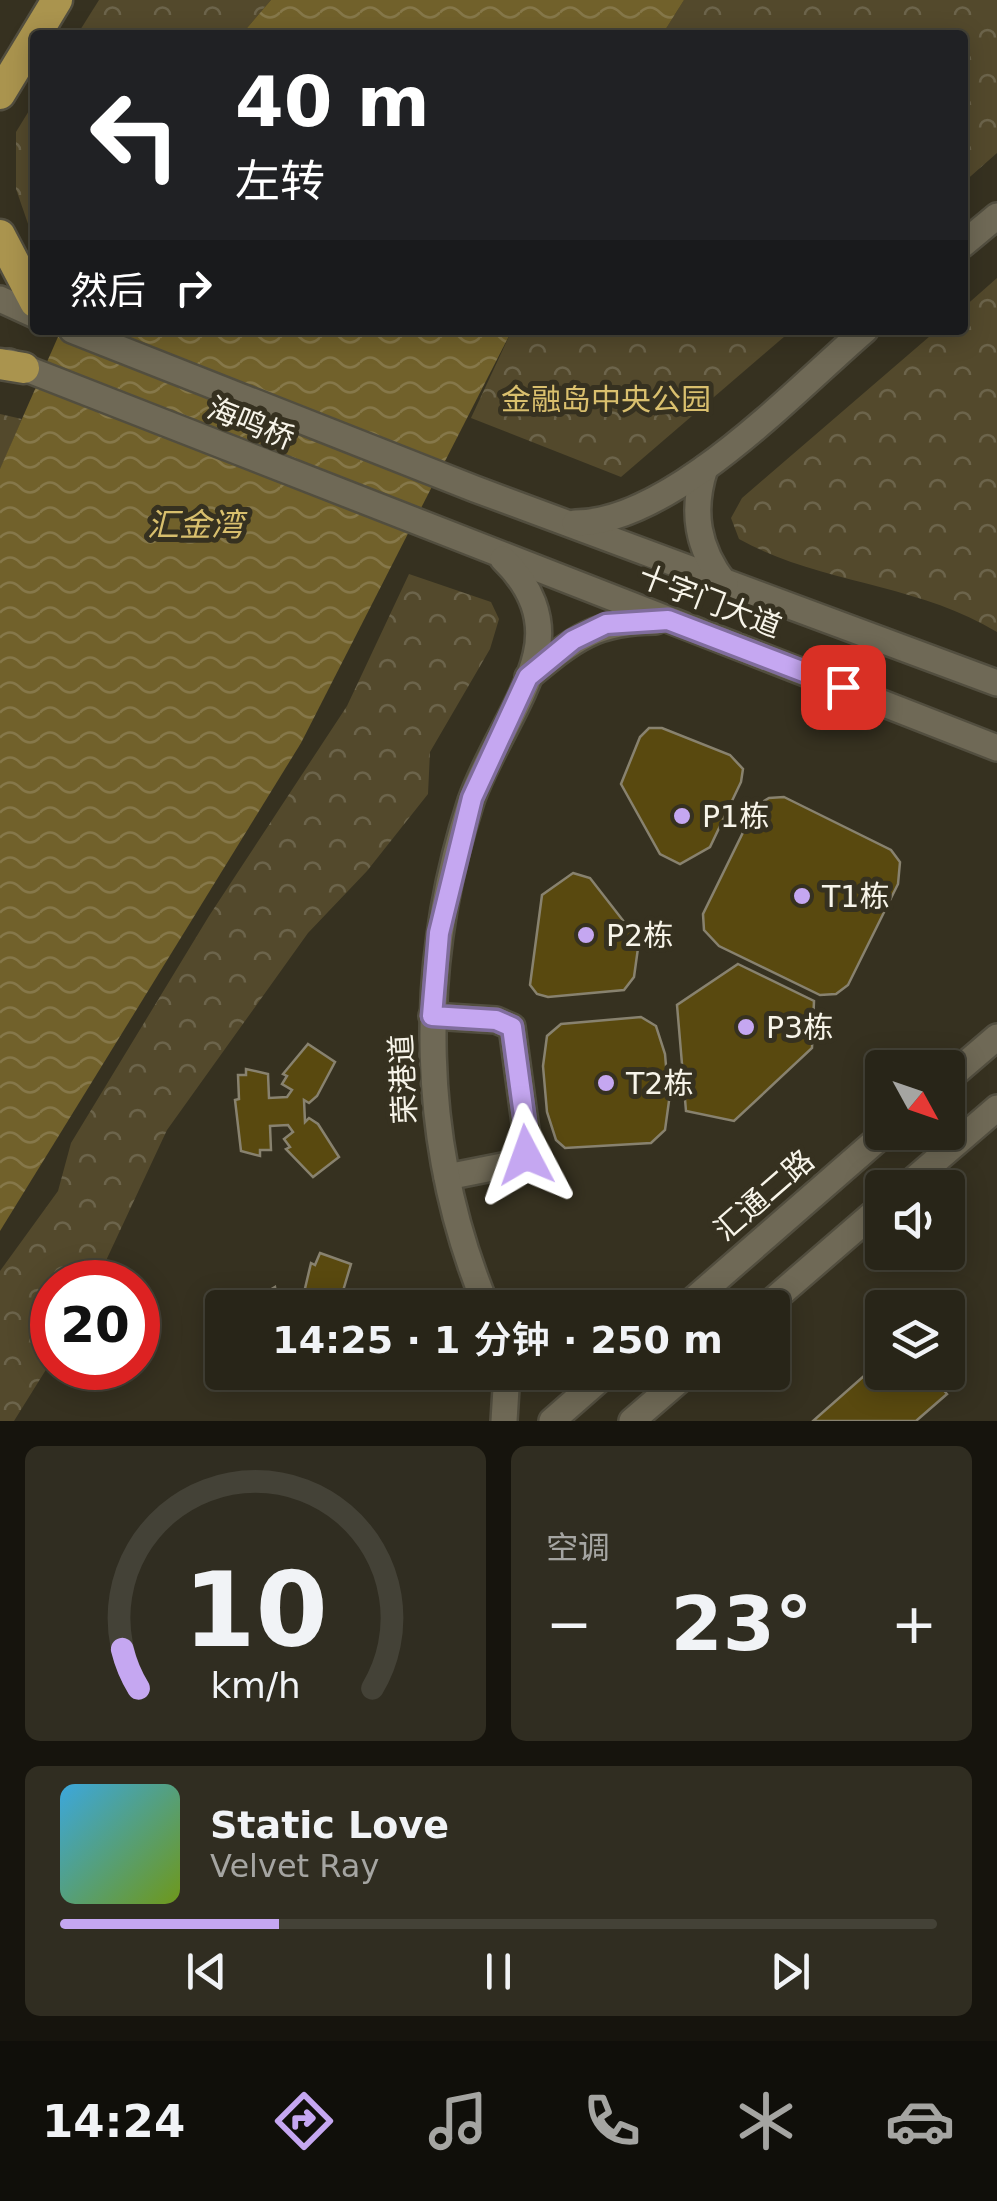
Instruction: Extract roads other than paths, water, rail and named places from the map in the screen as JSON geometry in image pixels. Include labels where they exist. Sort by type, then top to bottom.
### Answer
[{"type":"main road","points":[[39,30],[57,0]]},
{"type":"main road","points":[[0,94],[30,45]]},
{"type":"main road","points":[[0,236],[30,293]]},
{"type":"street","points":[[968,241],[997,216]]},
{"type":"street","points":[[0,299],[30,313]]},
{"type":"street","name":"海鸣桥","points":[[85,335],[475,489]]},
{"type":"street","points":[[564,523],[624,515],[705,468],[859,335]]},
{"type":"street","name":"海鸣桥","points":[[8,363],[455,538]]},
{"type":"street","points":[[705,468],[696,502],[700,538],[725,584]]},
{"type":"street","name":"十字门大道","points":[[475,489],[997,683]]},
{"type":"street","name":"十字门大道","points":[[455,538],[994,748]]},
{"type":"street","points":[[500,556],[528,590],[536,611],[536,656],[528,677]]},
{"type":"street","points":[[528,677],[589,630],[625,621],[668,620]]},
{"type":"street","name":"荣港道","points":[[480,1290],[446,1177],[432,1072],[432,1016],[439,933],[452,864],[472,798],[528,677]]},
{"type":"street","points":[[432,1016],[496,1020],[512,1027],[528,1145],[518,1162],[446,1177]]},
{"type":"street","points":[[965,1065],[997,1037]]},
{"type":"street","points":[[925,1170],[997,1108]]},
{"type":"street","name":"汇通二路","points":[[705,1290],[865,1150]]},
{"type":"street","points":[[785,1290],[865,1221]]},
{"type":"street","points":[[504,1421],[506,1390]]},
{"type":"street","points":[[552,1421],[587,1390]]},
{"type":"street","points":[[632,1421],[668,1390]]},
{"type":"water","points":[[271,0],[684,0],[665,30],[245,30]]},
{"type":"water","name":"汇金湾","points":[[59,335],[509,335],[301,743],[0,1231],[0,469]]},
{"type":"place","name":"P1栋","points":[[682,816]]},
{"type":"place","name":"T1栋","points":[[802,896]]},
{"type":"place","name":"P2栋","points":[[586,935]]},
{"type":"place","name":"P3栋","points":[[746,1027]]},
{"type":"place","name":"T2栋","points":[[606,1083]]},
{"type":"park label","name":"金融岛中央公园","points":[[606,399]]}]
